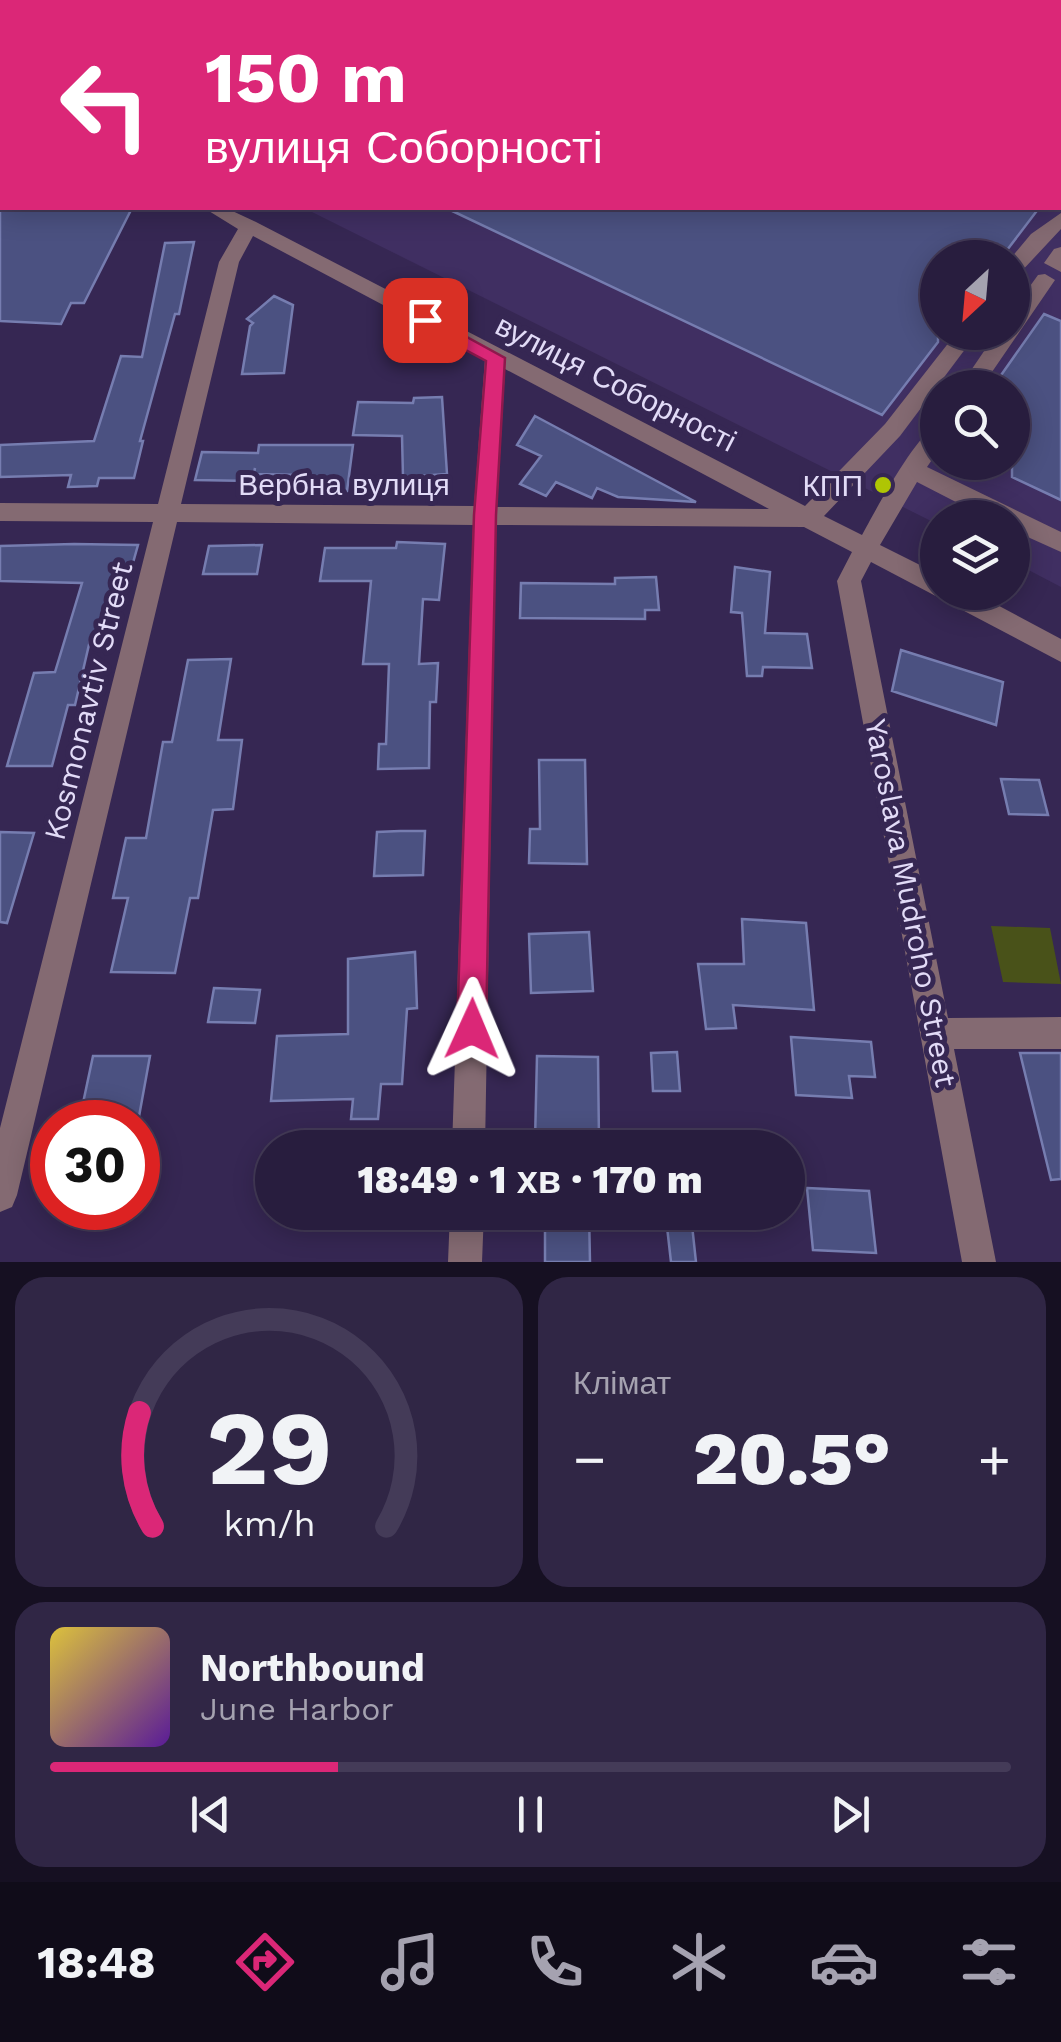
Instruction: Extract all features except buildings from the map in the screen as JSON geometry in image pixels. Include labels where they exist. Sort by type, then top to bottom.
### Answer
[{"type":"street","name":"вулиця Соборності","points":[[217,210],[920,576]]},
{"type":"street","points":[[1030,248],[1061,219]]},
{"type":"street","name":"Kosmonavtiv Street","points":[[0,1195],[229,262],[250,226]]},
{"type":"street","points":[[1061,253],[1054,263],[1061,266]]},
{"type":"street","points":[[1030,300],[1044,280]]},
{"type":"street","points":[[807,518],[836,492],[924,395],[955,350]]},
{"type":"street","points":[[468,1130],[485,515],[495,358]]},
{"type":"street","name":"Yaroslava Mudroho Street","points":[[920,458],[849,581],[979,1262]]},
{"type":"street","points":[[912,469],[975,500]]},
{"type":"street","name":"Вербна вулиця","points":[[0,512],[807,518]]},
{"type":"street","points":[[1030,528],[1061,543]]},
{"type":"street","points":[[984,610],[1061,651]]},
{"type":"street","points":[[936,1034],[1061,1033]]},
{"type":"street","points":[[466,1262],[467,1230]]},
{"type":"shaded area","points":[[308,210],[1061,210],[1061,587],[1030,571],[1030,500],[920,500],[920,516]]},
{"type":"green space","points":[[991,926],[1050,928],[1061,984],[1003,982]]},
{"type":"place","name":"КПП","points":[[883,485]]},
{"type":"route","points":[[425,320],[495,358],[485,515],[472,1029]]}]
